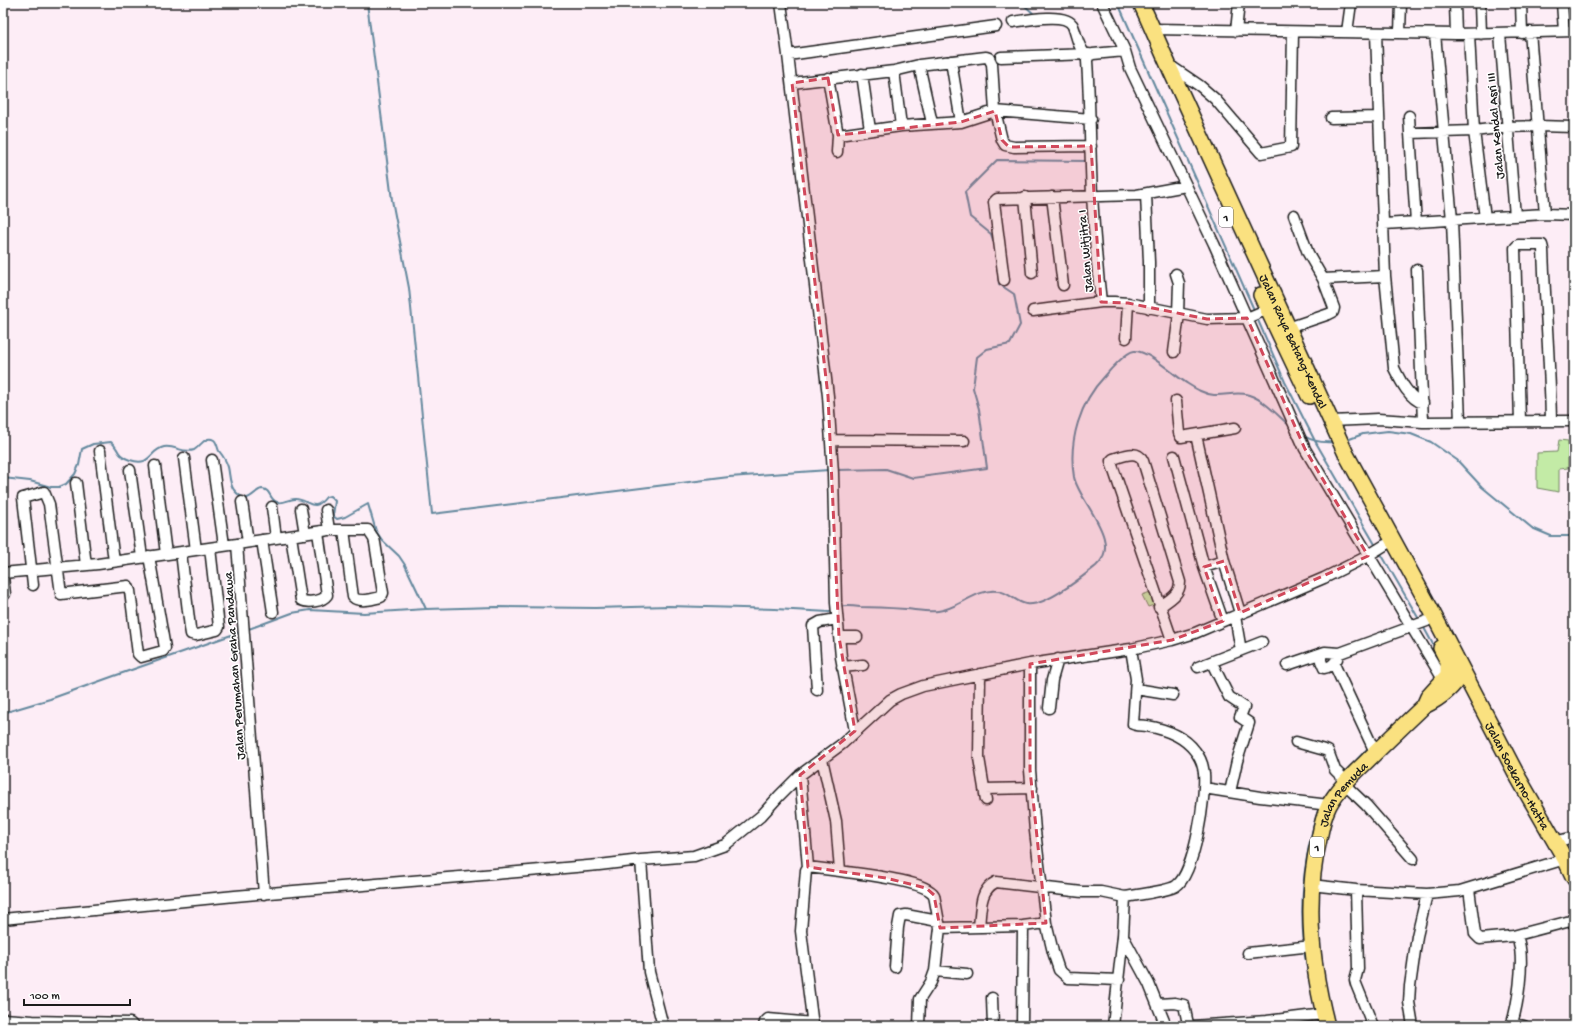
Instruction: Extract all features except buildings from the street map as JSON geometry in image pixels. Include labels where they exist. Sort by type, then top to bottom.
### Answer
[{"type":"highway","name":"Jalan Raya Batang-Kendal","points":[[1131,3],[1266,310],[1329,426]]},
{"type":"highway","name":"Jalan Raya Batang-Kendal","points":[[1142,3],[1168,65],[1288,328],[1341,454],[1378,549],[1420,624],[1448,662],[1448,675],[1444,680]]},
{"type":"highway","name":"Jalan Raya Batang-Kendal","points":[[1341,454],[1429,606],[1462,672]]},
{"type":"highway","name":"Jalan Pemuda","points":[[1320,1018],[1316,977],[1307,946],[1310,920],[1311,885],[1315,854],[1321,830],[1323,805],[1345,782],[1373,747],[1454,684],[1462,672]]},
{"type":"highway","name":"Jalan Soekarno-Hatta","points":[[1462,672],[1505,754],[1565,859],[1574,878]]},
{"type":"highway","name":"Jalan Pemuda","points":[[1424,706],[1428,697],[1444,680]]},
{"type":"street","points":[[781,3],[792,83],[828,396],[831,440],[836,612],[842,667],[855,731]]},
{"type":"street","points":[[1102,3],[1125,51],[1130,68],[1249,318],[1300,438],[1378,549],[1420,624],[1444,680]]},
{"type":"street","points":[[1236,31],[1239,3]]},
{"type":"street","points":[[1347,32],[1351,3]]},
{"type":"street","points":[[1400,32],[1401,3]]},
{"type":"street","points":[[1455,3],[1456,34]]},
{"type":"street","points":[[1480,3],[1481,34]]},
{"type":"street","points":[[1521,3],[1537,126],[1545,214]]},
{"type":"street","points":[[1153,29],[1293,32],[1400,32],[1435,34],[1500,34],[1569,31],[1562,3]]},
{"type":"street","points":[[1013,22],[1030,18],[1056,18],[1069,22],[1073,26],[1081,50],[1089,54]]},
{"type":"street","points":[[788,56],[996,26]]},
{"type":"street","points":[[1168,65],[1200,86],[1215,99],[1261,153],[1291,148],[1293,32]]},
{"type":"street","points":[[1376,33],[1386,276],[1394,368],[1399,378],[1414,399],[1423,403]]},
{"type":"street","points":[[1435,34],[1452,220],[1460,421]]},
{"type":"street","points":[[1469,34],[1474,131],[1484,218]]},
{"type":"street","name":"Jalan Kendal Asri III","points":[[1500,34],[1515,216]]},
{"type":"street","points":[[1001,57],[1089,54],[1125,51]]},
{"type":"street","name":"Jalan Witjitra I","points":[[1089,54],[1087,61],[1091,118],[1092,197],[1101,302]]},
{"type":"street","points":[[792,83],[894,71],[919,65],[983,57],[989,58],[992,64],[995,111],[1004,145],[1009,147],[1091,146]]},
{"type":"street","points":[[951,61],[962,122]]},
{"type":"street","points":[[919,65],[932,123]]},
{"type":"street","points":[[894,71],[901,126]]},
{"type":"street","points":[[862,74],[870,130]]},
{"type":"street","points":[[828,78],[838,135],[837,152]]},
{"type":"street","points":[[838,135],[901,126],[962,122],[995,111],[1091,118]]},
{"type":"street","points":[[1409,116],[1416,222]]},
{"type":"street","points":[[1331,118],[1380,117]]},
{"type":"street","points":[[1410,133],[1474,131],[1507,127],[1574,127]]},
{"type":"street","points":[[1004,280],[994,202],[997,199],[1146,194],[1186,186]]},
{"type":"street","points":[[1146,194],[1149,262],[1149,308]]},
{"type":"street","points":[[1024,197],[1032,273]]},
{"type":"street","points":[[1052,197],[1063,285]]},
{"type":"street","points":[[1384,224],[1545,214],[1574,215]]},
{"type":"street","points":[[1288,328],[1333,312],[1334,308],[1323,279],[1308,253],[1294,215]]},
{"type":"street","points":[[1520,421],[1515,248],[1518,245],[1534,244],[1542,245],[1543,249],[1544,298],[1549,351],[1551,421]]},
{"type":"street","points":[[1417,270],[1423,422]]},
{"type":"street","points":[[1174,352],[1179,314],[1179,283],[1176,274]]},
{"type":"street","points":[[1323,279],[1386,276]]},
{"type":"street","points":[[1033,311],[1101,302],[1128,303],[1207,319],[1249,318],[1266,310]]},
{"type":"street","points":[[1126,338],[1128,303]]},
{"type":"street","points":[[1176,401],[1179,435],[1183,437],[1235,428]]},
{"type":"street","points":[[1329,426],[1378,419],[1423,422],[1574,421]]},
{"type":"street","points":[[1196,435],[1237,615],[1240,645]]},
{"type":"street","points":[[831,440],[964,441]]},
{"type":"street","points":[[100,451],[114,561]]},
{"type":"street","points":[[1159,606],[1179,591],[1180,582],[1145,468],[1139,455],[1133,454],[1113,458],[1111,461],[1112,465],[1159,606],[1172,640]]},
{"type":"street","points":[[1174,456],[1204,567],[1223,622]]},
{"type":"street","points":[[184,458],[196,550]]},
{"type":"street","points":[[212,460],[224,545]]},
{"type":"street","points":[[155,466],[166,554]]},
{"type":"street","points":[[33,586],[23,498],[44,492],[50,504],[61,594],[128,586],[130,591],[138,654],[141,656],[162,651],[165,648],[145,557],[130,470]]},
{"type":"street","points":[[76,483],[86,565]]},
{"type":"street","points":[[242,502],[248,542]]},
{"type":"street","points":[[272,507],[276,538]]},
{"type":"street","points":[[301,509],[305,534]]},
{"type":"street","points":[[326,510],[329,530]]},
{"type":"street","points":[[3,573],[86,565],[329,530],[344,530],[368,530],[375,543],[382,593],[381,597],[372,600],[358,600],[353,597],[344,530]]},
{"type":"street","points":[[291,536],[301,600],[310,602],[322,600],[327,595],[318,532]]},
{"type":"street","points":[[262,540],[273,612]]},
{"type":"street","name":"Jalan Perumahan Graha Pandawa","points":[[237,544],[264,894]]},
{"type":"street","points":[[181,552],[191,634],[196,635],[216,630],[219,627],[210,548]]},
{"type":"street","points":[[3,919],[694,856],[725,845],[761,816],[800,775],[842,744],[890,700],[901,694],[923,686],[1030,664],[1130,649],[1172,640],[1223,622],[1324,578],[1378,549]]},
{"type":"street","points":[[1204,567],[1224,561]]},
{"type":"street","points":[[3,577],[6,594]]},
{"type":"street","points":[[817,690],[813,626],[836,612]]},
{"type":"street","points":[[1287,665],[1325,652],[1340,653],[1420,624]]},
{"type":"street","points":[[839,638],[856,638]]},
{"type":"street","points":[[1198,667],[1262,642]]},
{"type":"street","points":[[979,926],[983,895],[986,888],[996,882],[1082,892],[1101,892],[1125,897],[1176,886],[1183,877],[1193,854],[1204,788],[1204,772],[1201,759],[1194,749],[1182,739],[1164,729],[1133,724],[1136,679],[1130,649]]},
{"type":"street","points":[[1321,654],[1321,661],[1324,668],[1328,668],[1334,664],[1340,653]]},
{"type":"street","points":[[1049,708],[1052,680],[1058,659]]},
{"type":"street","points":[[1212,662],[1229,697],[1244,707],[1240,717],[1249,723],[1237,761],[1230,792]]},
{"type":"street","points":[[1030,664],[1030,770],[1035,831],[1043,887],[1046,923],[1053,952],[1059,970],[1068,978],[1119,980]]},
{"type":"street","points":[[1334,664],[1373,747]]},
{"type":"street","points":[[842,667],[863,665]]},
{"type":"street","points":[[980,674],[978,758],[986,800]]},
{"type":"street","points":[[1136,688],[1173,695]]},
{"type":"street","points":[[1296,742],[1328,751],[1335,770],[1413,859]]},
{"type":"street","points":[[822,759],[836,821],[840,871]]},
{"type":"street","points":[[764,1026],[765,1022],[768,1020],[813,1025],[801,931],[806,870],[808,867],[800,775]]},
{"type":"street","points":[[984,789],[1032,788]]},
{"type":"street","points":[[1204,788],[1323,805]]},
{"type":"street","points":[[1554,842],[1574,837]]},
{"type":"street","points":[[1311,885],[1356,890],[1427,894],[1460,891],[1565,859]]},
{"type":"street","points":[[641,860],[649,972],[663,1026]]},
{"type":"street","points":[[808,867],[886,878],[926,888],[932,891],[939,924],[935,971],[931,982],[920,999],[919,1026]]},
{"type":"street","points":[[1469,889],[1475,934],[1477,938],[1480,939],[1513,936],[1574,920]]},
{"type":"street","points":[[1356,890],[1358,969],[1355,980],[1373,1026]]},
{"type":"street","points":[[1413,1026],[1409,1002],[1410,986],[1417,936],[1427,894]]},
{"type":"street","points":[[1114,1026],[1123,936],[1125,897]]},
{"type":"street","points":[[895,967],[900,916],[906,915],[939,924],[979,926],[1023,926],[1046,923]]},
{"type":"street","points":[[1022,1026],[1023,926]]},
{"type":"street","points":[[1123,936],[1149,984],[1166,1026]]},
{"type":"street","points":[[1513,936],[1518,939],[1521,948],[1516,1011],[1512,1025],[1524,1026]]},
{"type":"street","points":[[1248,953],[1307,946]]},
{"type":"street","points":[[935,971],[967,974]]},
{"type":"street","points":[[992,998],[993,1026]]},
{"type":"street","points":[[1158,1004],[1174,1003],[1184,1005],[1188,1024],[1192,1026],[1268,1024],[1320,1018]]},
{"type":"street","points":[[3,1019],[74,1024],[130,1023],[133,1026]]},
{"type":"highlighted area","points":[[828,78],[838,135],[961,122],[995,111],[1002,140],[1009,147],[1091,146],[1101,302],[1128,303],[1207,319],[1247,318],[1305,449],[1368,556],[1240,613],[1224,561],[1204,567],[1223,621],[1172,640],[1030,664],[1030,770],[1046,923],[940,928],[934,895],[926,888],[886,878],[808,867],[800,775],[855,731],[839,637],[828,396],[792,83]]},
{"type":"green space","points":[[1559,440],[1568,441],[1568,468],[1559,469],[1559,492],[1537,488],[1537,453],[1557,452]]},
{"type":"green space","points":[[1153,591],[1157,604],[1148,607],[1142,595]]},
{"type":"waterway","points":[[367,3],[392,200],[409,288],[432,514],[729,477],[829,470]]},
{"type":"waterway","points":[[1022,3],[1035,15]]},
{"type":"waterway","points":[[1118,3],[1255,312]]},
{"type":"waterway","points":[[995,246],[991,234],[970,217],[965,192],[997,160],[1088,161]]},
{"type":"waterway","points":[[837,470],[886,469],[913,478],[987,468],[979,409],[973,388],[977,357],[987,349],[1010,344],[1020,325],[1014,294],[999,284],[997,266]]},
{"type":"waterway","points":[[1257,318],[1285,382],[1315,441],[1376,546]]},
{"type":"waterway","points":[[839,607],[878,607],[938,611],[953,607],[975,595],[990,591],[1002,592],[1022,603],[1034,604],[1052,597],[1062,591],[1096,566],[1103,556],[1105,545],[1103,534],[1074,477],[1073,450],[1075,436],[1083,410],[1096,386],[1118,362],[1131,352],[1134,351],[1146,354],[1188,384],[1203,392],[1218,395],[1240,393],[1255,397],[1266,404],[1291,427]]},
{"type":"waterway","points":[[1347,440],[1363,434],[1388,431],[1411,434],[1431,442],[1457,460],[1482,487],[1532,528],[1551,536],[1574,536]]},
{"type":"waterway","points":[[1304,436],[1319,442],[1334,442]]},
{"type":"waterway","points":[[3,478],[30,481],[51,487],[59,487],[66,484],[75,474],[79,465],[82,449],[93,444],[111,442],[122,456],[137,462],[146,460],[155,451],[164,447],[172,447],[190,451],[196,449],[205,440],[211,439],[216,442],[219,451],[226,462],[232,487],[243,498],[250,497],[259,490],[265,489],[274,501],[277,502],[295,499],[314,505],[322,502],[326,497],[330,496],[335,501],[333,516],[337,519],[345,517],[368,504],[376,531],[382,540],[399,556],[405,565],[426,609]]},
{"type":"waterway","points":[[1380,552],[1420,621]]},
{"type":"waterway","points":[[246,630],[292,613],[310,610],[364,613],[496,607],[595,608],[669,606],[829,612],[834,610]]},
{"type":"waterway","points":[[1423,626],[1435,648]]},
{"type":"waterway","points":[[3,713],[50,699],[240,632]]},
{"type":"waterway","points":[[1343,774],[1369,747]]},
{"type":"waterway","points":[[1304,944],[1302,909],[1304,875],[1310,841],[1319,807]]},
{"type":"waterway","points":[[1304,951],[1316,1011]]},
{"type":"waterway","points":[[1317,1017],[1319,1026]]}]
